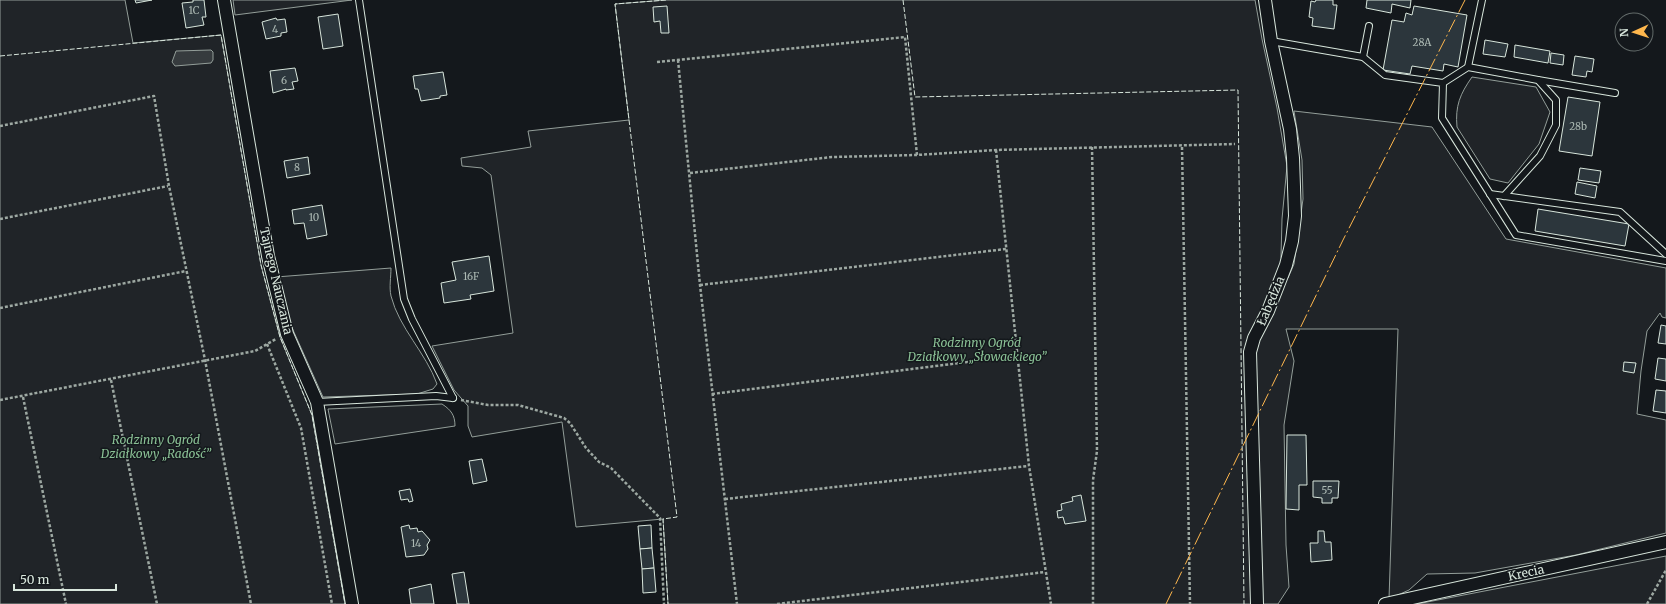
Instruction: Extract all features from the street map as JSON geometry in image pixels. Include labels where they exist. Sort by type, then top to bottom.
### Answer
[{"type":"street","name":"Tajnego Nauczania","points":[[224,0],[268,256],[287,334],[317,402],[352,604]]},
{"type":"street","name":"Łabędzia","points":[[1257,604],[1250,352],[1254,338],[1268,311],[1286,265],[1292,241],[1295,216],[1290,129],[1271,41],[1265,0]]},
{"type":"street","name":"Krecia","points":[[1385,604],[1666,542]]},
{"type":"lane","points":[[359,0],[404,299],[412,319],[453,398]]},
{"type":"lane","points":[[1468,67],[1482,0]]},
{"type":"lane","points":[[1363,58],[1368,26]]},
{"type":"lane","points":[[1271,41],[1363,58],[1385,75],[1443,83],[1468,67],[1615,94]]},
{"type":"lane","points":[[1504,196],[1540,156],[1556,125],[1556,100],[1538,80]]},
{"type":"lane","points":[[1443,83],[1442,118],[1516,235],[1666,261]]},
{"type":"lane","points":[[1490,194],[1620,212],[1666,254]]},
{"type":"lane","points":[[317,402],[436,396],[453,398]]},
{"type":"path","points":[[657,62],[905,37],[917,155]]},
{"type":"path","points":[[678,60],[700,285],[737,604]]},
{"type":"path","points":[[0,126],[154,96],[169,186],[205,360],[251,604]]},
{"type":"path","points":[[690,173],[832,157],[917,155],[996,150],[1235,144]]},
{"type":"path","points":[[1182,146],[1190,604]]},
{"type":"path","points":[[1092,147],[1097,451],[1094,480],[1093,604]]},
{"type":"path","points":[[996,150],[1028,466],[1051,604]]},
{"type":"path","points":[[0,219],[169,186]]},
{"type":"path","points":[[700,285],[1006,249]]},
{"type":"path","points":[[0,308],[186,271]]},
{"type":"path","points":[[0,400],[23,397],[255,351],[280,337]]},
{"type":"path","points":[[267,344],[301,428],[332,604]]},
{"type":"path","points":[[712,394],[1016,356]]},
{"type":"path","points":[[111,380],[157,604]]},
{"type":"path","points":[[23,397],[66,604]]},
{"type":"path","points":[[453,398],[488,405],[518,405],[564,418],[570,423],[586,448],[599,462],[611,468],[660,518],[664,604]]},
{"type":"path","points":[[725,500],[1028,466]]},
{"type":"path","points":[[1648,604],[1666,570]]},
{"type":"path","points":[[777,604],[1046,572]]},
{"type":"green space","name":"Rodzinny Ogród Działkowy „Radość”","points":[[0,0],[125,0],[133,43],[221,35],[261,265],[280,337],[312,415],[345,604],[0,604]]},
{"type":"green space","points":[[233,0],[352,0],[235,15]]},
{"type":"green space","name":"Rodzinny Ogród Działkowy „Słowackiego”","points":[[666,0],[1255,0],[1287,166],[1282,219],[1281,257],[1288,278],[1294,264],[1303,199],[1302,160],[1294,111],[1432,127],[1506,239],[1666,268],[1666,318],[1662,317],[1660,313],[1647,331],[1637,414],[1666,420],[1666,533],[1576,555],[1475,573],[1427,574],[1409,590],[1389,599],[1398,329],[1286,329],[1294,361],[1284,425],[1286,545],[1289,587],[1278,604],[668,604],[663,519],[576,527],[562,422],[472,437],[468,426],[468,406],[454,390],[432,346],[513,333],[491,175],[482,168],[462,166],[461,158],[531,147],[528,131],[629,120],[615,4]]},
{"type":"green space","points":[[1472,77],[1536,87],[1550,112],[1539,144],[1508,183],[1490,179],[1457,127],[1459,100]]},
{"type":"green space","points":[[391,268],[390,293],[395,308],[437,384],[433,389],[417,394],[323,397],[293,330],[276,277]]},
{"type":"green space","points":[[442,404],[452,413],[455,426],[335,444],[328,409]]},
{"type":"green space","points":[[1666,556],[1666,604],[1417,604]]},
{"type":"shaded area","points":[[211,50],[213,52],[213,60],[211,63],[175,66],[172,62],[176,51]]},
{"type":"building","points":[[135,0],[152,0],[136,3]]},
{"type":"building","points":[[193,0],[204,0],[206,17],[202,17],[204,25],[186,28],[182,3],[193,2]]},
{"type":"building","points":[[1316,0],[1333,0],[1333,5],[1337,5],[1334,29],[1312,26],[1313,18],[1309,17],[1311,1],[1315,2]]},
{"type":"building","points":[[1367,0],[1411,0],[1410,8],[1392,4],[1391,13],[1366,8]]},
{"type":"building","points":[[667,6],[669,33],[661,33],[660,21],[654,22],[653,7]]},
{"type":"building","points":[[1414,6],[1467,15],[1458,67],[1444,64],[1443,71],[1412,66],[1410,74],[1383,70],[1392,20],[1404,22],[1406,13],[1412,15]]},
{"type":"building","points":[[338,14],[343,46],[323,49],[318,17]]},
{"type":"building","points":[[276,18],[277,20],[285,19],[287,32],[281,33],[281,36],[266,39],[262,22]]},
{"type":"building","points":[[1485,40],[1508,44],[1505,57],[1483,54]]},
{"type":"building","points":[[1515,45],[1550,51],[1548,63],[1514,57]]},
{"type":"building","points":[[1551,53],[1564,55],[1563,65],[1550,63]]},
{"type":"building","points":[[1575,56],[1594,59],[1592,72],[1587,71],[1586,77],[1572,75]]},
{"type":"building","points":[[295,68],[298,81],[292,82],[294,89],[286,89],[273,93],[270,71]]},
{"type":"building","points":[[443,72],[447,95],[440,96],[440,98],[421,101],[418,89],[415,89],[413,76]]},
{"type":"building","points":[[1568,97],[1600,102],[1592,156],[1559,151]]},
{"type":"building","points":[[308,157],[310,174],[287,178],[284,161]]},
{"type":"building","points":[[1580,168],[1601,171],[1599,183],[1578,180]]},
{"type":"building","points":[[1577,182],[1597,186],[1595,198],[1575,194]]},
{"type":"building","points":[[322,205],[327,235],[307,239],[304,223],[294,224],[292,210]]},
{"type":"building","points":[[1538,209],[1629,224],[1625,246],[1535,231]]},
{"type":"building","points":[[489,256],[494,291],[470,295],[471,299],[444,303],[441,283],[456,280],[452,262]]},
{"type":"building","points":[[1661,325],[1666,326],[1666,344],[1658,343]]},
{"type":"building","points":[[1658,358],[1666,359],[1666,381],[1655,379]]},
{"type":"building","points":[[1624,362],[1636,363],[1634,373],[1623,371]]},
{"type":"building","points":[[1656,390],[1666,391],[1666,413],[1653,411]]},
{"type":"building","points":[[1287,435],[1306,435],[1307,485],[1299,485],[1299,510],[1286,509]]},
{"type":"building","points":[[482,459],[487,481],[473,484],[469,461]]},
{"type":"building","points":[[1313,481],[1339,481],[1338,498],[1332,498],[1332,503],[1322,503],[1322,498],[1313,497]]},
{"type":"building","points":[[410,489],[413,501],[409,502],[408,499],[401,500],[399,491]]},
{"type":"building","points":[[1081,495],[1086,521],[1065,524],[1063,517],[1058,518],[1057,511],[1062,510],[1061,504],[1073,501],[1072,497]]},
{"type":"building","points":[[409,525],[410,529],[417,528],[418,532],[422,531],[430,540],[427,545],[428,549],[424,555],[406,557],[401,527]]},
{"type":"building","points":[[651,525],[652,548],[640,549],[638,526]]},
{"type":"building","points":[[1318,531],[1324,531],[1325,542],[1331,542],[1332,560],[1311,562],[1310,543],[1318,543]]},
{"type":"building","points":[[652,548],[654,568],[642,569],[640,549]]},
{"type":"building","points":[[654,568],[656,592],[643,593],[642,569]]},
{"type":"building","points":[[464,572],[469,604],[457,604],[452,574]]},
{"type":"building","points":[[431,584],[434,604],[411,604],[409,589]]},
{"type":"fence","points":[[666,0],[615,4],[677,517],[663,519],[668,604]]},
{"type":"fence","points":[[903,0],[915,97],[1238,90],[1244,604]]},
{"type":"fence","points":[[0,56],[221,35],[261,265],[280,337],[312,415],[345,604]]},
{"type":"power","points":[[1166,604],[1343,240],[1465,0]]}]
